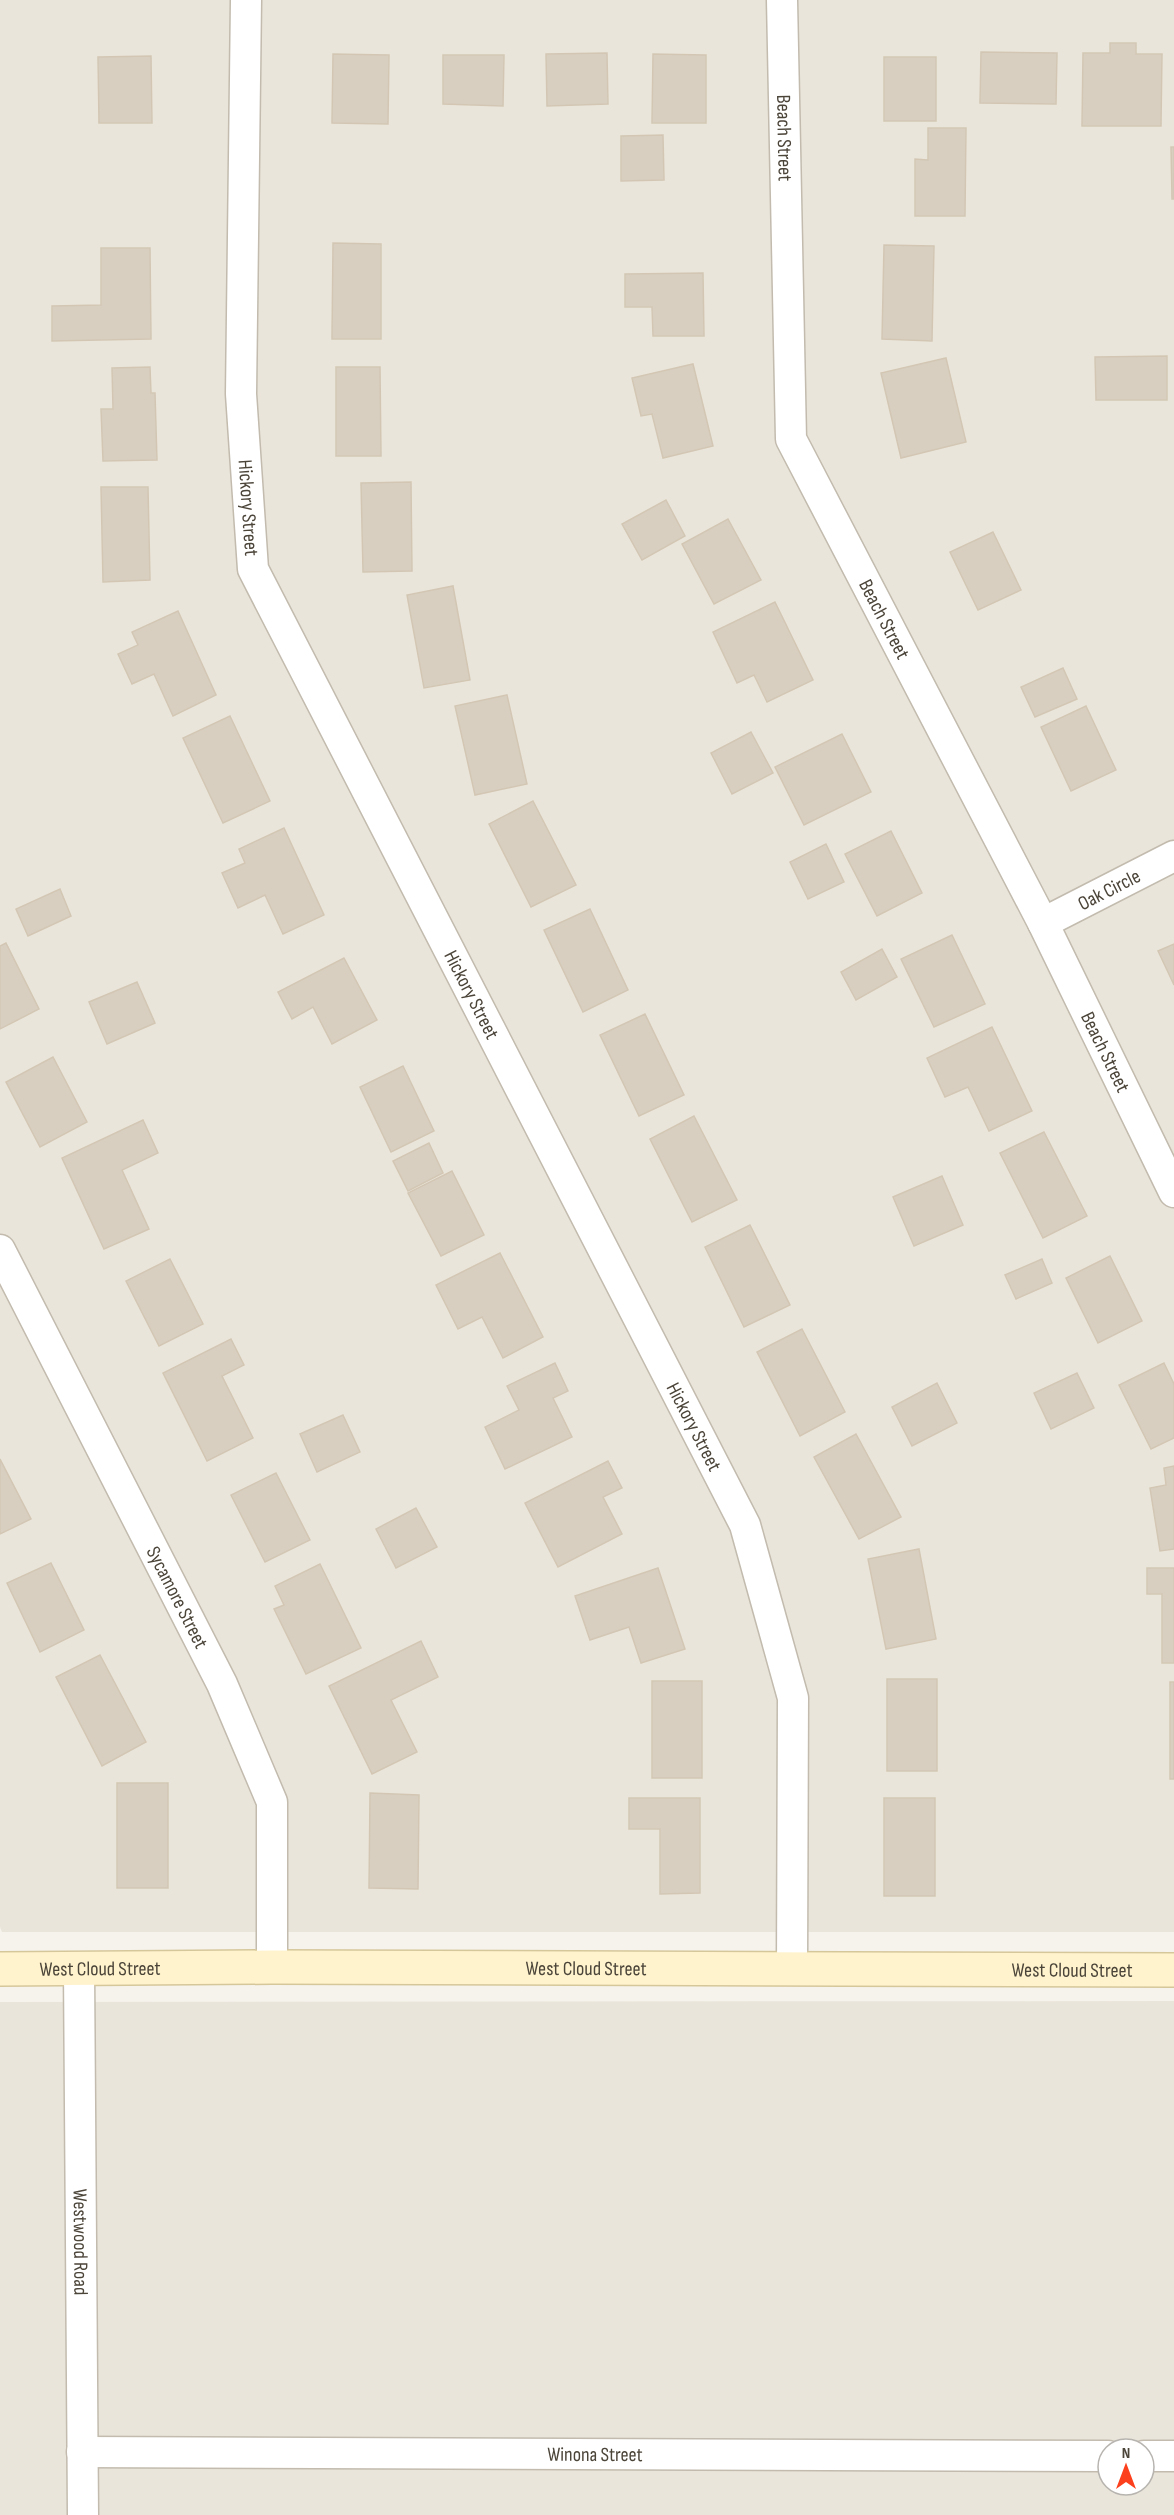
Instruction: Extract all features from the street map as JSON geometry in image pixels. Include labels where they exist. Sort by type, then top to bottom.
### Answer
[{"type":"main road","name":"West Cloud Street","points":[[0,1969],[1174,1970]]},
{"type":"street","name":"Hickory Street","points":[[246,0],[241,394],[253,569],[746,1525],[793,1698],[792,1969]]},
{"type":"street","name":"Beach Street","points":[[782,0],[791,439],[1043,923],[1174,1192]]},
{"type":"street","name":"Oak Circle","points":[[1043,923],[1174,856]]},
{"type":"street","name":"Sycamore Street","points":[[0,1250],[222,1684],[272,1802],[272,1968]]},
{"type":"street","name":"Westwood Road","points":[[79,1969],[83,2515]]},
{"type":"street","name":"Winona Street","points":[[82,2452],[1096,2456]]},
{"type":"street","points":[[1156,2456],[1174,2456]]},
{"type":"shaded area","points":[[0,0],[1174,0],[1174,1932],[2,1932],[0,1927]]},
{"type":"shaded area","points":[[1174,2001],[1174,2515],[0,2515],[0,2002]]},
{"type":"building","points":[[1110,43],[1136,43],[1136,54],[1162,54],[1161,126],[1082,126],[1083,53],[1110,53]]},
{"type":"building","points":[[981,52],[1057,53],[1056,104],[980,103]]},
{"type":"building","points":[[607,53],[608,104],[547,106],[546,54]]},
{"type":"building","points":[[333,54],[389,55],[388,124],[332,123]]},
{"type":"building","points":[[653,54],[706,55],[706,123],[652,123]]},
{"type":"building","points":[[443,55],[504,55],[503,106],[443,104]]},
{"type":"building","points":[[151,56],[152,123],[99,123],[98,57]]},
{"type":"building","points":[[884,57],[936,57],[936,121],[884,121]]},
{"type":"building","points":[[928,128],[966,128],[965,216],[915,216],[915,159],[928,160]]},
{"type":"building","points":[[663,135],[664,180],[621,181],[621,136]]},
{"type":"building","points":[[1171,147],[1174,147],[1174,199],[1172,199]]},
{"type":"building","points":[[333,243],[381,244],[381,339],[332,339]]},
{"type":"building","points":[[884,245],[934,246],[932,341],[882,339]]},
{"type":"building","points":[[101,248],[150,248],[151,339],[52,341],[52,306],[101,305]]},
{"type":"building","points":[[703,273],[704,336],[653,336],[652,307],[625,307],[625,274]]},
{"type":"building","points":[[1167,356],[1167,400],[1096,400],[1095,357]]},
{"type":"building","points":[[946,358],[966,442],[901,458],[881,373]]},
{"type":"building","points":[[693,364],[713,446],[663,458],[652,414],[641,416],[632,378]]},
{"type":"building","points":[[150,367],[151,393],[155,393],[157,460],[103,461],[101,409],[113,409],[112,368]]},
{"type":"building","points":[[336,367],[380,367],[381,456],[336,456]]},
{"type":"building","points":[[411,482],[412,571],[363,572],[361,483]]},
{"type":"building","points":[[101,487],[148,487],[150,580],[103,582]]},
{"type":"building","points":[[666,500],[685,536],[642,560],[622,524]]},
{"type":"building","points":[[728,519],[761,580],[714,604],[682,544]]},
{"type":"building","points":[[993,532],[1021,590],[978,610],[950,552]]},
{"type":"building","points":[[453,586],[470,680],[424,688],[407,595]]},
{"type":"building","points":[[775,602],[813,680],[767,702],[754,675],[737,683],[713,632]]},
{"type":"building","points":[[178,611],[216,695],[173,716],[154,674],[132,684],[118,654],[138,645],[132,632]]},
{"type":"building","points":[[1063,668],[1077,699],[1035,717],[1021,687]]},
{"type":"building","points":[[507,695],[527,784],[475,795],[455,706]]},
{"type":"building","points":[[1086,706],[1116,770],[1071,791],[1041,727]]},
{"type":"building","points":[[230,716],[270,801],[223,823],[183,738]]},
{"type":"building","points":[[751,732],[773,773],[732,794],[711,753]]},
{"type":"building","points":[[842,734],[871,792],[804,825],[775,767]]},
{"type":"building","points":[[533,801],[576,885],[531,907],[489,824]]},
{"type":"building","points":[[284,828],[324,915],[283,934],[265,895],[238,908],[222,873],[245,863],[239,849]]},
{"type":"building","points":[[891,831],[922,893],[877,916],[845,854]]},
{"type":"building","points":[[826,844],[844,882],[808,899],[790,862]]},
{"type":"building","points":[[60,889],[71,916],[28,936],[16,909]]},
{"type":"building","points":[[590,909],[628,990],[583,1012],[544,930]]},
{"type":"building","points":[[952,935],[985,1004],[934,1027],[901,959]]},
{"type":"building","points":[[6,943],[39,1009],[0,1029],[0,946]]},
{"type":"building","points":[[1174,944],[1174,985],[1158,951]]},
{"type":"building","points":[[882,949],[897,977],[856,1000],[841,972]]},
{"type":"building","points":[[344,958],[377,1020],[332,1044],[313,1007],[292,1019],[278,992]]},
{"type":"building","points":[[137,982],[155,1023],[107,1044],[89,1002]]},
{"type":"building","points":[[645,1014],[684,1095],[639,1116],[600,1035]]},
{"type":"building","points":[[992,1027],[1032,1111],[989,1131],[968,1087],[945,1097],[927,1058]]},
{"type":"building","points":[[53,1057],[87,1122],[40,1147],[6,1082]]},
{"type":"building","points":[[403,1066],[434,1131],[391,1152],[360,1087]]},
{"type":"building","points":[[694,1116],[737,1200],[692,1222],[650,1139]]},
{"type":"building","points":[[143,1120],[158,1153],[122,1170],[149,1229],[104,1249],[62,1158]]},
{"type":"building","points":[[1044,1132],[1087,1216],[1043,1238],[1000,1153]]},
{"type":"building","points":[[429,1143],[443,1173],[408,1191],[393,1161]]},
{"type":"building","points":[[452,1171],[484,1235],[441,1256],[408,1193]]},
{"type":"building","points":[[942,1176],[963,1225],[914,1246],[893,1197]]},
{"type":"building","points":[[750,1225],[790,1305],[744,1327],[705,1247]]},
{"type":"building","points":[[500,1253],[543,1337],[503,1358],[482,1317],[458,1329],[436,1285]]},
{"type":"building","points":[[1110,1256],[1142,1321],[1098,1343],[1066,1278]]},
{"type":"building","points":[[170,1259],[203,1324],[159,1346],[126,1281]]},
{"type":"building","points":[[1042,1259],[1052,1283],[1016,1299],[1005,1275]]},
{"type":"building","points":[[802,1329],[845,1412],[800,1436],[757,1352]]},
{"type":"building","points":[[231,1339],[244,1365],[222,1376],[253,1438],[207,1461],[163,1373]]},
{"type":"building","points":[[555,1363],[568,1391],[553,1398],[572,1437],[505,1469],[485,1427],[519,1410],[507,1386]]},
{"type":"building","points":[[1164,1363],[1174,1384],[1174,1438],[1151,1449],[1119,1385]]},
{"type":"building","points":[[1077,1373],[1094,1408],[1051,1429],[1034,1393]]},
{"type":"building","points":[[937,1383],[957,1423],[912,1446],[892,1407]]},
{"type":"building","points":[[343,1415],[360,1452],[317,1472],[300,1434]]},
{"type":"building","points":[[856,1434],[901,1517],[859,1539],[814,1457]]},
{"type":"building","points":[[0,1459],[31,1519],[0,1534]]},
{"type":"building","points":[[608,1461],[622,1488],[603,1497],[622,1534],[558,1567],[525,1503]]},
{"type":"building","points":[[1174,1466],[1174,1549],[1160,1551],[1150,1488],[1166,1485],[1164,1468]]},
{"type":"building","points":[[276,1473],[310,1540],[265,1562],[231,1495]]},
{"type":"building","points":[[416,1508],[437,1547],[396,1568],[376,1529]]},
{"type":"building","points":[[919,1549],[936,1639],[886,1649],[868,1559]]},
{"type":"building","points":[[51,1563],[84,1630],[40,1652],[7,1583]]},
{"type":"building","points":[[320,1564],[361,1648],[306,1674],[274,1609],[284,1605],[275,1586]]},
{"type":"building","points":[[658,1568],[685,1649],[641,1663],[629,1627],[590,1640],[575,1596]]},
{"type":"building","points":[[1147,1568],[1174,1568],[1174,1663],[1162,1663],[1162,1594],[1147,1594]]},
{"type":"building","points":[[421,1641],[438,1677],[391,1700],[417,1752],[372,1774],[329,1686]]},
{"type":"building","points":[[100,1655],[146,1742],[102,1766],[56,1677]]},
{"type":"building","points":[[887,1679],[937,1679],[937,1771],[887,1771]]},
{"type":"building","points":[[652,1681],[702,1681],[702,1778],[652,1778]]},
{"type":"building","points":[[1170,1682],[1174,1682],[1174,1779],[1170,1779]]},
{"type":"building","points":[[117,1783],[168,1783],[168,1888],[117,1888]]},
{"type":"building","points":[[370,1793],[419,1795],[418,1889],[369,1888]]},
{"type":"building","points":[[629,1798],[700,1798],[700,1893],[660,1894],[660,1829],[629,1829]]},
{"type":"building","points":[[884,1798],[935,1798],[935,1896],[884,1896]]}]
